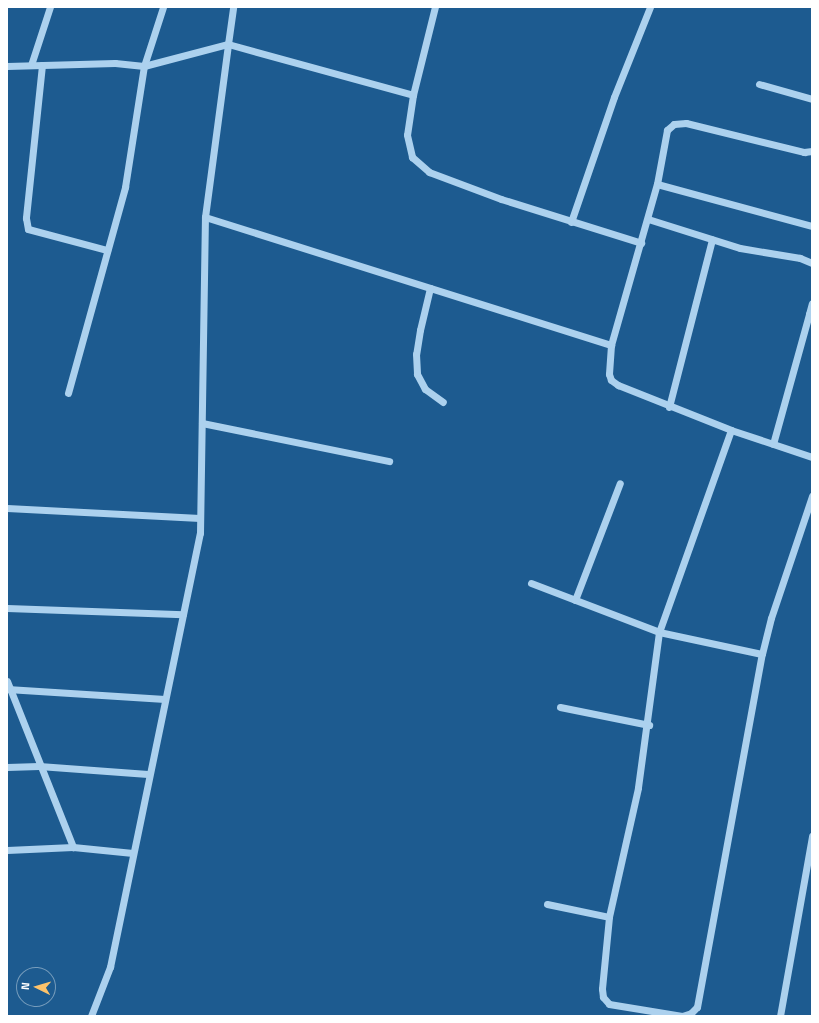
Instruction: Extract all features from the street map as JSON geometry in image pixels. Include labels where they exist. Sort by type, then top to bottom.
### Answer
[{"type":"street","points":[[31,65],[50,7]]},
{"type":"street","points":[[68,393],[125,187],[144,66],[163,7]]},
{"type":"street","points":[[91,1016],[110,968],[148,774],[200,533],[205,217],[233,7]]},
{"type":"street","points":[[435,7],[413,94],[407,135],[412,157],[429,172],[471,189],[571,222],[641,242]]},
{"type":"street","points":[[571,222],[614,97],[650,7]]},
{"type":"street","points":[[7,66],[116,62],[144,66],[228,44],[413,94]]},
{"type":"street","points":[[42,64],[26,218],[28,230],[107,250]]},
{"type":"street","points":[[759,84],[812,99]]},
{"type":"street","points":[[812,151],[804,152],[710,127],[686,123],[674,124],[667,130],[657,184],[648,219],[611,345],[609,374],[611,380],[669,407],[731,430],[812,457]]},
{"type":"street","points":[[657,184],[812,226]]},
{"type":"street","points":[[205,217],[611,345]]},
{"type":"street","points":[[648,219],[740,248],[800,258],[812,263]]},
{"type":"street","points":[[669,407],[712,239]]},
{"type":"street","points":[[430,288],[416,354],[417,374],[425,389],[443,402]]},
{"type":"street","points":[[773,444],[811,314],[812,303]]},
{"type":"street","points":[[202,423],[389,461]]},
{"type":"street","points":[[731,430],[659,632],[649,724],[638,788],[609,917],[602,989],[603,997],[609,1004],[682,1016],[691,1013],[697,1007],[704,978],[762,654],[771,618],[812,496]]},
{"type":"street","points":[[575,600],[620,483]]},
{"type":"street","points":[[7,508],[200,518]]},
{"type":"street","points":[[531,583],[659,632],[762,654]]},
{"type":"street","points":[[7,608],[183,614]]},
{"type":"street","points":[[7,681],[39,766],[73,846]]},
{"type":"street","points":[[9,689],[165,699]]},
{"type":"street","points":[[560,707],[649,724]]},
{"type":"street","points":[[7,767],[39,766],[148,774]]},
{"type":"street","points":[[780,1016],[812,836]]},
{"type":"street","points":[[7,850],[73,846],[133,853]]},
{"type":"street","points":[[547,904],[609,917]]}]
